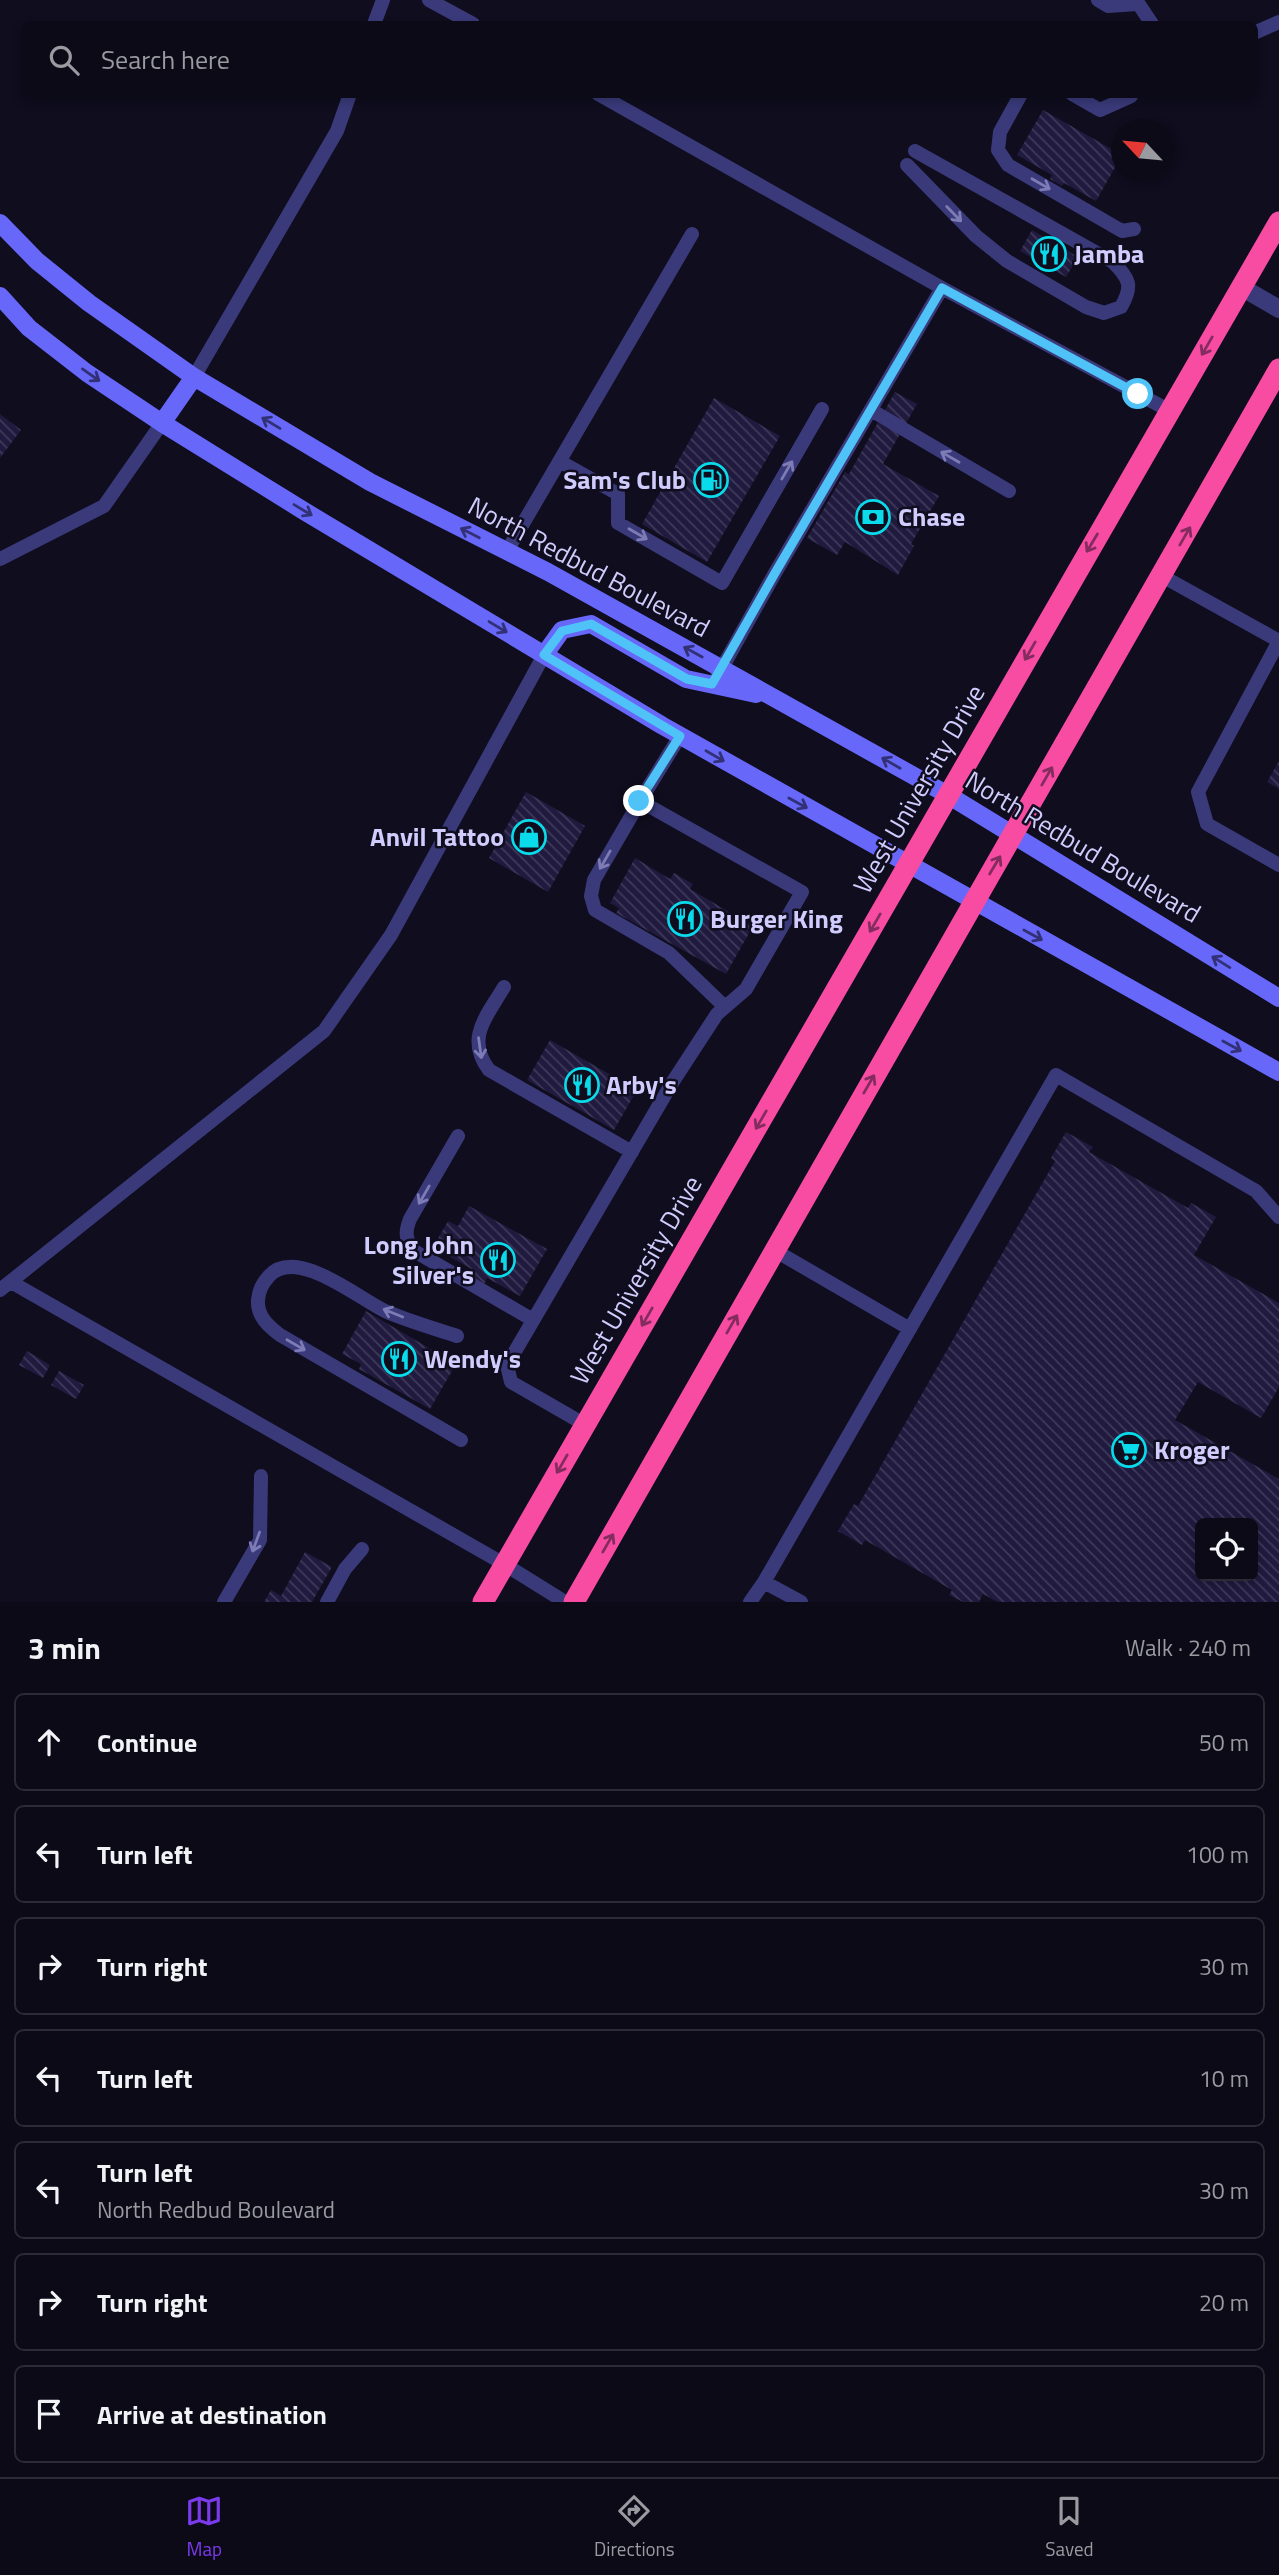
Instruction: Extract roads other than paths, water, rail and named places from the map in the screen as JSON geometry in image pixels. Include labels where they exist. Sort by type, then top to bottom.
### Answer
[{"type":"highway","name":"West University Drive","points":[[483,1602],[1279,222]]},
{"type":"highway","points":[[574,1602],[1279,369]]},
{"type":"street","name":"North Redbud Boulevard","points":[[0,223],[37,261],[89,303],[194,377],[370,482],[507,551],[948,795],[1279,998]]},
{"type":"street","points":[[1241,287],[1279,309]]},
{"type":"street","points":[[0,296],[37,334],[87,373],[162,423],[544,655],[680,736],[1279,1072]]},
{"type":"street","points":[[162,423],[194,377]]},
{"type":"street","points":[[544,655],[562,631],[591,624],[687,679],[776,698]]},
{"type":"lane","points":[[375,21],[383,0]]},
{"type":"lane","points":[[429,0],[468,21]]},
{"type":"lane","points":[[1098,0],[1108,6],[1137,2],[1150,21]]},
{"type":"lane","points":[[1258,32],[1279,22]]},
{"type":"lane","points":[[194,377],[337,131],[349,98]]},
{"type":"lane","points":[[604,98],[942,288],[1170,411]]},
{"type":"lane","points":[[1019,98],[1000,132],[998,150],[1008,165],[1122,231],[1134,229]]},
{"type":"lane","points":[[1079,98],[1100,110],[1127,98]]},
{"type":"lane","points":[[907,165],[976,236],[1007,261],[1086,307],[1104,313],[1121,307],[1130,293],[1126,275],[1113,262],[915,151]]},
{"type":"lane","points":[[507,551],[692,234]]},
{"type":"lane","points":[[712,684],[942,288]]},
{"type":"lane","points":[[561,462],[618,494],[618,523],[722,583],[822,408]]},
{"type":"lane","points":[[871,410],[1009,491]]},
{"type":"lane","points":[[0,559],[104,506],[162,423]]},
{"type":"lane","points":[[1162,576],[1279,641],[1198,792],[1207,824],[1279,865]]},
{"type":"lane","points":[[544,655],[391,935],[324,1031],[5,1286],[504,1564],[565,1602]]},
{"type":"lane","points":[[680,736],[594,880],[591,896],[596,910],[669,953],[725,1007]]},
{"type":"lane","points":[[584,1424],[511,1382],[507,1365],[672,1083],[717,1014],[746,989],[802,892],[639,801]]},
{"type":"lane","points":[[504,987],[480,1029],[480,1058],[489,1070],[632,1152]]},
{"type":"lane","points":[[750,1602],[1056,1076],[1256,1191],[1279,1217]]},
{"type":"lane","points":[[458,1136],[410,1219],[405,1230],[407,1242],[416,1252],[533,1320]]},
{"type":"lane","points":[[774,1250],[909,1329]]},
{"type":"lane","points":[[457,1336],[385,1311],[307,1268],[284,1267],[271,1273],[260,1288],[258,1304],[264,1322],[280,1335],[461,1440]]},
{"type":"lane","points":[[225,1602],[260,1540],[261,1476]]},
{"type":"lane","points":[[327,1602],[345,1569],[362,1549]]},
{"type":"lane","points":[[764,1581],[801,1602]]},
{"type":"place","name":"Jamba","points":[[1049,254]]},
{"type":"place","name":"Sam's Club","points":[[711,480]]},
{"type":"place","name":"Chase","points":[[873,517]]},
{"type":"place","name":"Anvil Tattoo","points":[[529,837]]},
{"type":"place","name":"Burger King","points":[[685,919]]},
{"type":"place","name":"Arby's","points":[[582,1085]]},
{"type":"place","name":"Long John Silver's","points":[[498,1260]]},
{"type":"place","name":"Wendy's","points":[[399,1359]]},
{"type":"place","name":"Kroger","points":[[1129,1450]]}]
